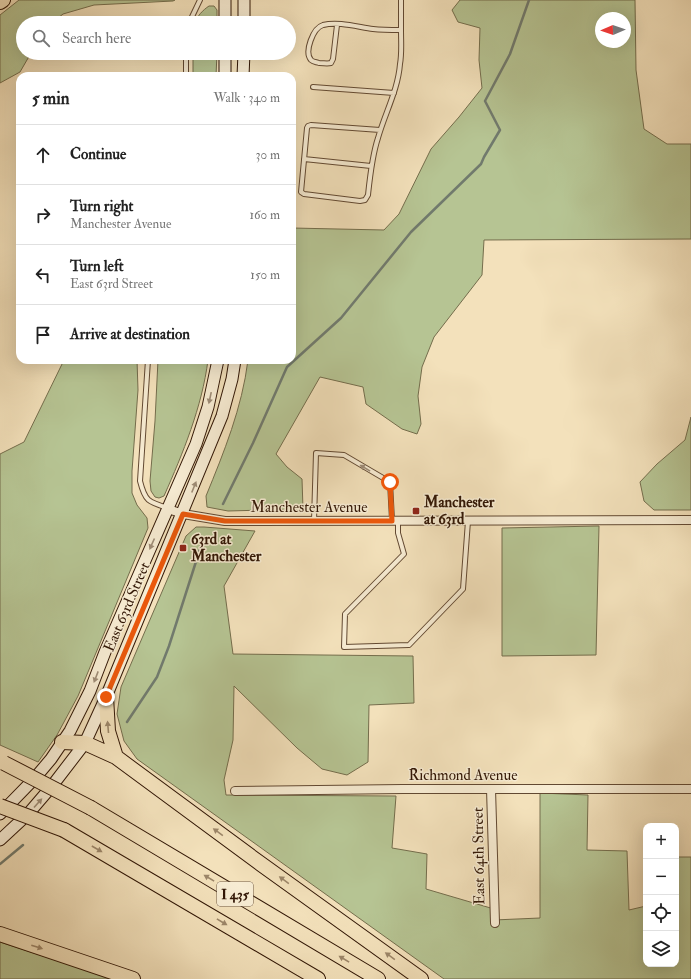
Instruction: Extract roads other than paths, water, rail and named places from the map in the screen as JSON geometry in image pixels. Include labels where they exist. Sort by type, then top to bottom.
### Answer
[{"type":"highway","points":[[0,2],[4,0]]},
{"type":"highway","points":[[106,697],[108,732],[116,756]]},
{"type":"highway","points":[[62,742],[85,743],[116,756],[261,864],[421,979]]},
{"type":"highway","name":"I 435","points":[[2,762],[92,808],[378,979]]},
{"type":"highway","name":"I 435","points":[[0,806],[64,830],[318,979]]},
{"type":"highway","points":[[0,934],[133,979]]},
{"type":"main road","points":[[225,0],[225,16]]},
{"type":"main road","points":[[244,0],[244,16]]},
{"type":"main road","points":[[225,60],[225,72]]},
{"type":"main road","points":[[243,72],[244,60]]},
{"type":"main road","name":"East 63rd Street","points":[[0,814],[51,759],[70,731],[90,691],[105,652],[196,444],[208,407],[217,364]]},
{"type":"main road","name":"East 63rd Street","points":[[0,840],[28,814],[85,743],[106,697],[183,514],[222,416],[234,364]]},
{"type":"street","name":"Manchester Avenue","points":[[168,509],[183,514],[225,521],[691,520]]},
{"type":"street","name":"East 64th Street","points":[[491,789],[495,923]]},
{"type":"street","name":"Richmond Avenue","points":[[234,791],[691,789]]},
{"type":"lane","points":[[192,16],[200,0]]},
{"type":"lane","points":[[380,130],[312,125],[308,126],[301,192],[304,194],[360,201],[365,200],[368,195],[372,166],[380,130],[394,93],[401,64],[401,0]]},
{"type":"lane","points":[[337,25],[332,63],[328,64],[314,62],[311,60],[308,55],[313,34],[323,25],[337,25],[350,25],[373,29],[401,30]]},
{"type":"lane","points":[[186,60],[186,72]]},
{"type":"lane","points":[[313,87],[394,93]]},
{"type":"lane","points":[[304,159],[372,166]]},
{"type":"lane","points":[[148,364],[140,480],[144,494],[151,503],[168,509]]},
{"type":"lane","points":[[314,521],[316,453],[344,455],[390,482],[395,521],[404,554],[345,614],[344,647],[409,645],[463,589],[468,521]]},
{"type":"waterway","points":[[296,359],[341,318],[411,232],[481,164],[500,130],[485,101],[510,54],[529,0]]},
{"type":"waterway","points":[[223,504],[253,443],[287,367],[290,364]]},
{"type":"waterway","points":[[127,722],[157,677],[169,646],[201,546]]},
{"type":"waterway","points":[[0,864],[23,845]]},
{"type":"place","name":"Manchester at 63rd","points":[[416,511]]},
{"type":"place","name":"63rd at Manchester","points":[[183,548]]}]
